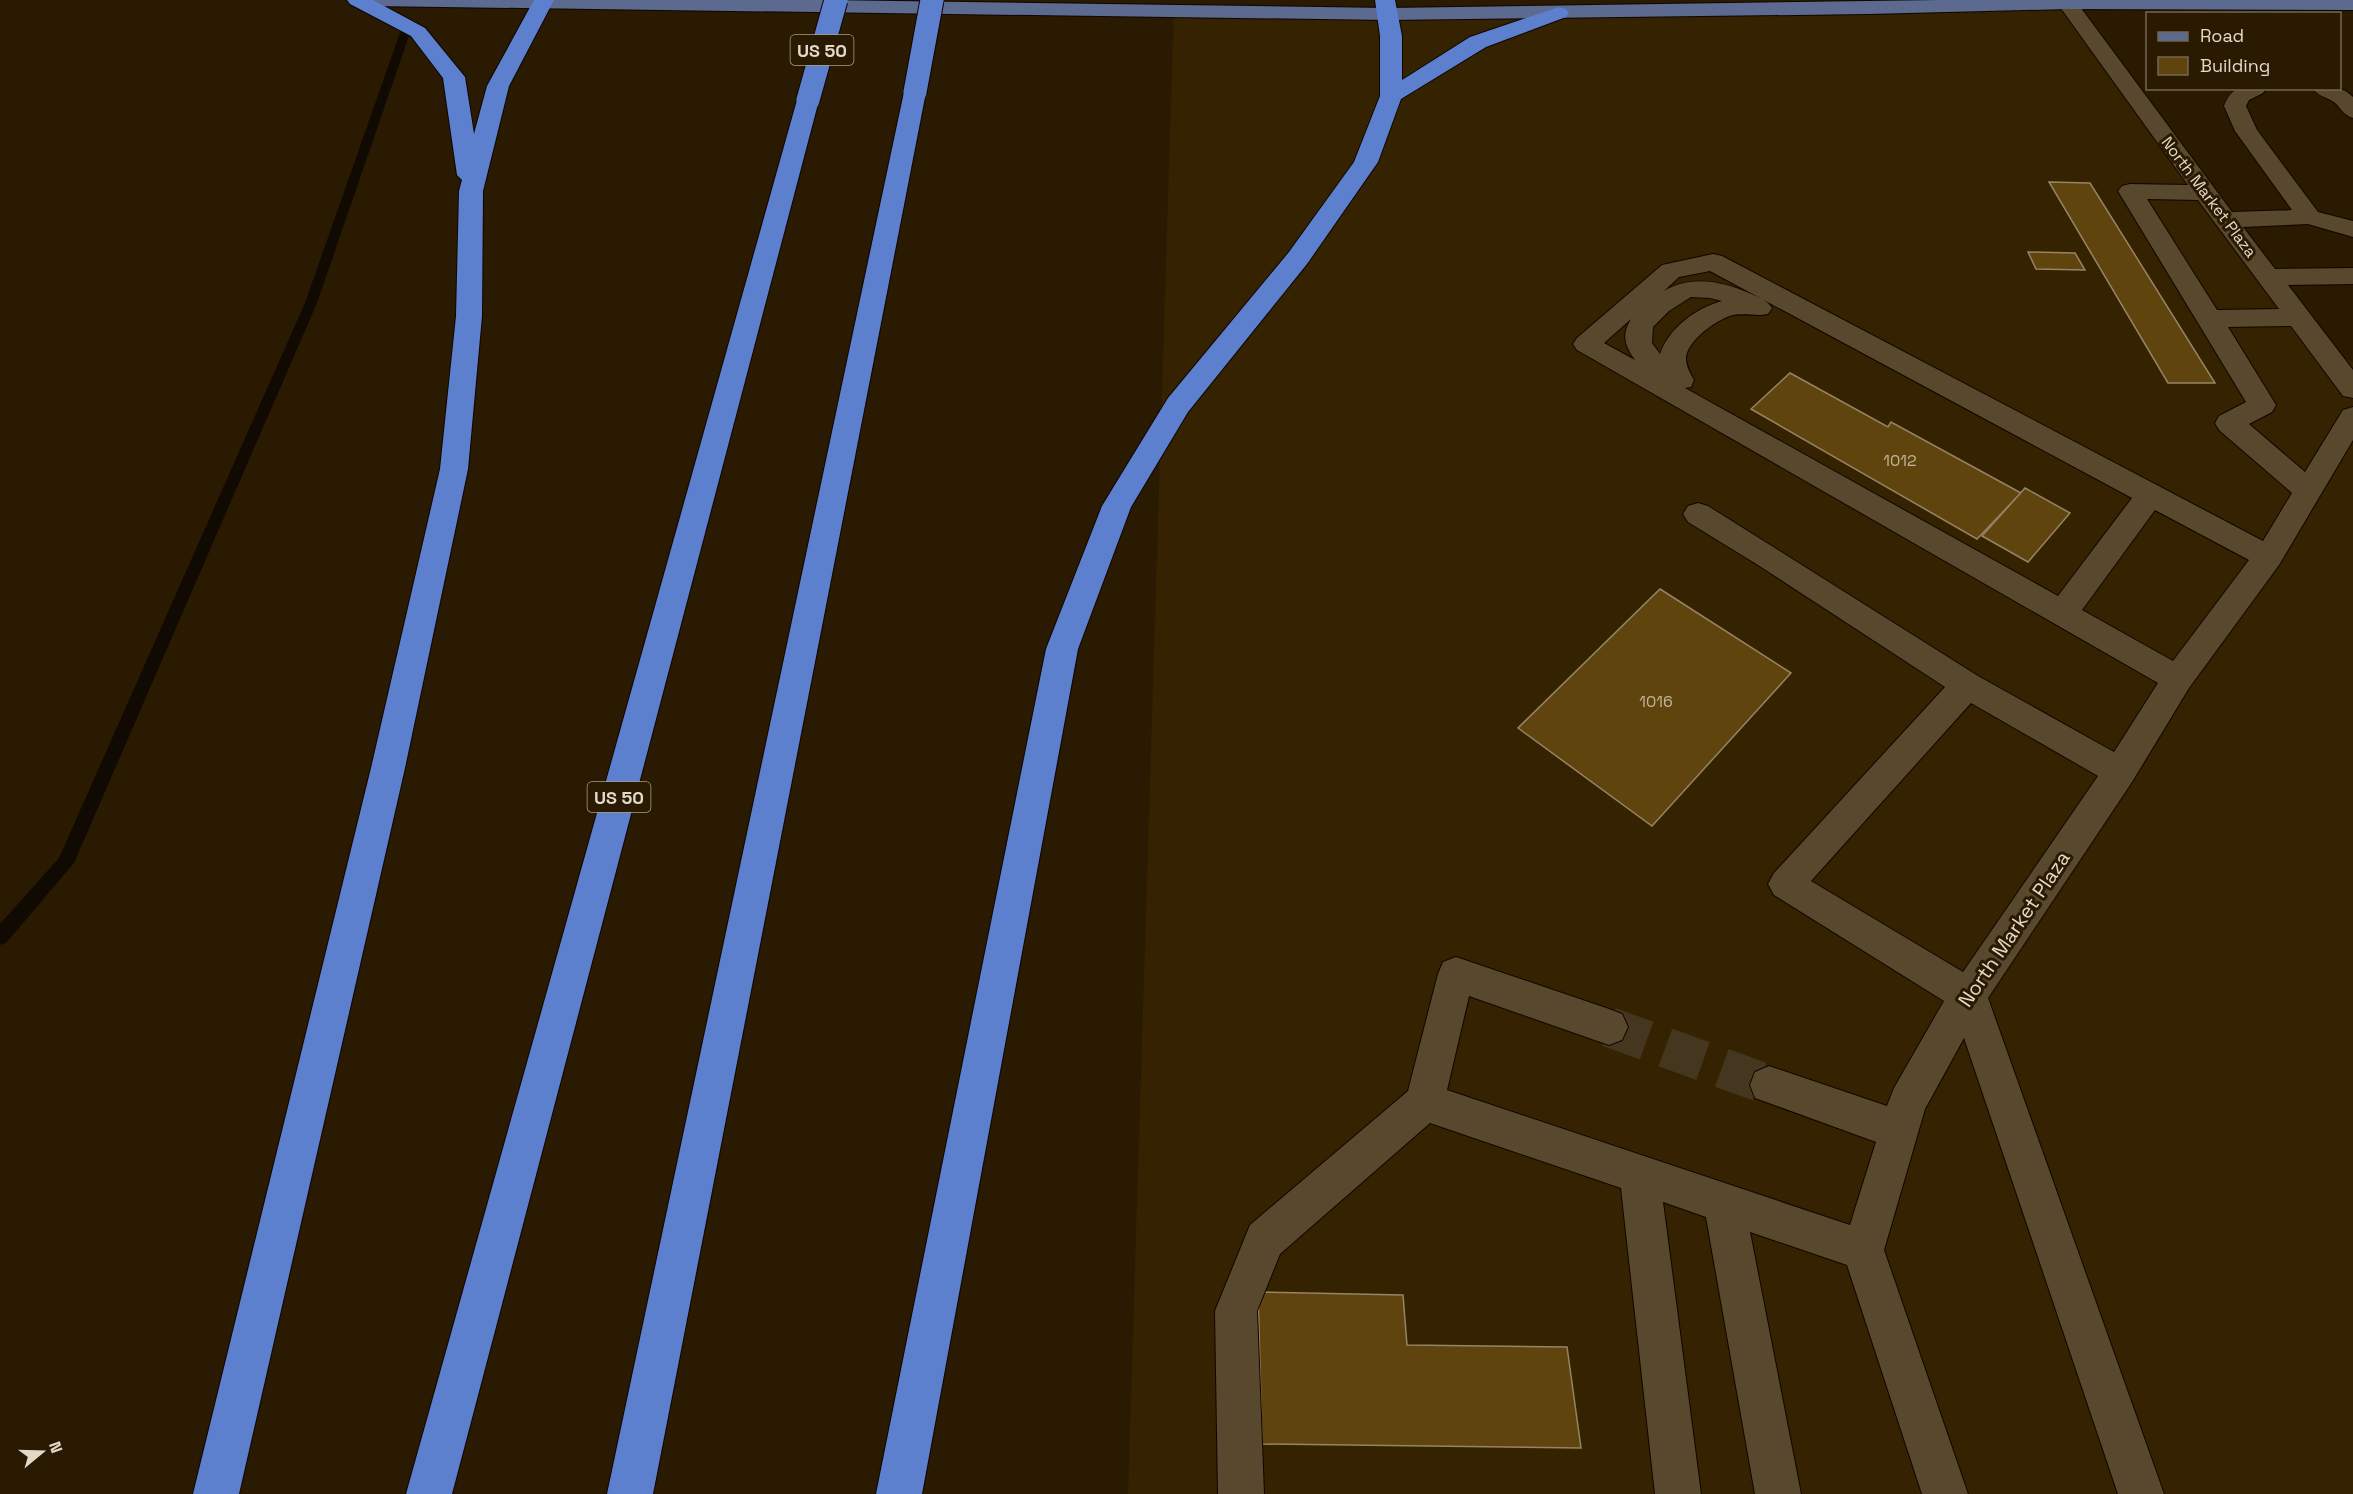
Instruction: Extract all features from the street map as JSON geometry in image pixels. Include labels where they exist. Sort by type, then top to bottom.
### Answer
[{"type":"highway","points":[[216,1494],[388,768],[454,469],[469,316],[471,191],[454,77],[418,32],[357,0]]},
{"type":"highway","name":"US 50","points":[[429,1494],[836,0]]},
{"type":"highway","points":[[630,1494],[932,0]]},
{"type":"highway","points":[[471,191],[498,86],[543,2]]},
{"type":"highway","points":[[899,1494],[1062,649],[1117,507],[1179,405],[1299,258],[1365,162],[1391,96],[1391,36],[1387,7]]},
{"type":"highway","points":[[1391,96],[1478,42],[1559,13]]},
{"type":"main road","points":[[373,0],[1387,7],[1559,13],[2067,3],[2353,4]]},
{"type":"lane","name":"North Market Plaza","points":[[2067,3],[2225,220],[2353,389]]},
{"type":"lane","points":[[2251,90],[2239,96],[2235,106],[2246,131],[2309,217]]},
{"type":"lane","points":[[2328,90],[2342,98],[2353,111]]},
{"type":"lane","points":[[2205,193],[2130,190],[2262,405],[2229,423],[2308,491]]},
{"type":"lane","points":[[2225,220],[2309,217],[2353,229]]},
{"type":"lane","points":[[2178,679],[1586,344],[1671,271],[1713,262],[2268,557]]},
{"type":"lane","points":[[2269,277],[2353,276]]},
{"type":"lane","points":[[1887,353],[1850,350],[1809,335],[1735,296],[1712,289],[1694,288],[1678,293],[1654,309],[1641,322],[1636,332],[1638,344],[1651,363],[1945,528],[1960,540],[1986,571]]},
{"type":"lane","points":[[1681,380],[1673,357],[1677,345],[1700,320],[1725,307],[1740,305],[1759,308]]},
{"type":"lane","points":[[2210,319],[2299,317]]},
{"type":"lane","name":"North Market Plaza","points":[[1863,1250],[1908,1102],[1968,995],[2120,772],[2178,679],[2268,557],[2353,417]]},
{"type":"lane","points":[[2062,614],[2151,494]]},
{"type":"lane","points":[[1698,514],[1769,557],[1967,685],[2120,772]]},
{"type":"lane","points":[[1967,685],[1786,884],[1968,995],[2141,1494]]},
{"type":"lane","points":[[1241,1494],[1236,1311],[1265,1240],[1425,1102],[1456,974],[1609,1027]]},
{"type":"lane","points":[[1769,1084],[1899,1130]]},
{"type":"lane","points":[[1425,1102],[1863,1250],[1944,1494]]},
{"type":"lane","points":[[1639,1174],[1678,1494]]},
{"type":"lane","points":[[1724,1204],[1778,1494]]},
{"type":"shaded area","points":[[2067,3],[2335,354],[2353,362],[2353,1494],[1128,1494],[1174,4],[1388,14],[1631,4],[1869,8]]},
{"type":"building","points":[[2049,182],[2090,183],[2215,383],[2168,383]]},
{"type":"building","points":[[2028,252],[2075,253],[2085,270],[2036,269]]},
{"type":"building","points":[[1790,373],[1888,427],[1891,422],[2021,493],[1977,539],[1751,409]]},
{"type":"building","points":[[2025,488],[2070,513],[2028,562],[1982,536]]},
{"type":"building","points":[[1660,589],[1791,673],[1652,826],[1518,728]]},
{"type":"building","points":[[1258,1292],[1403,1295],[1407,1345],[1567,1347],[1581,1448],[1262,1444]]},
{"type":"waterway","points":[[0,937],[65,863],[311,303],[407,27]]},
{"type":"tunnel","points":[[1609,1027],[1769,1085]]}]
